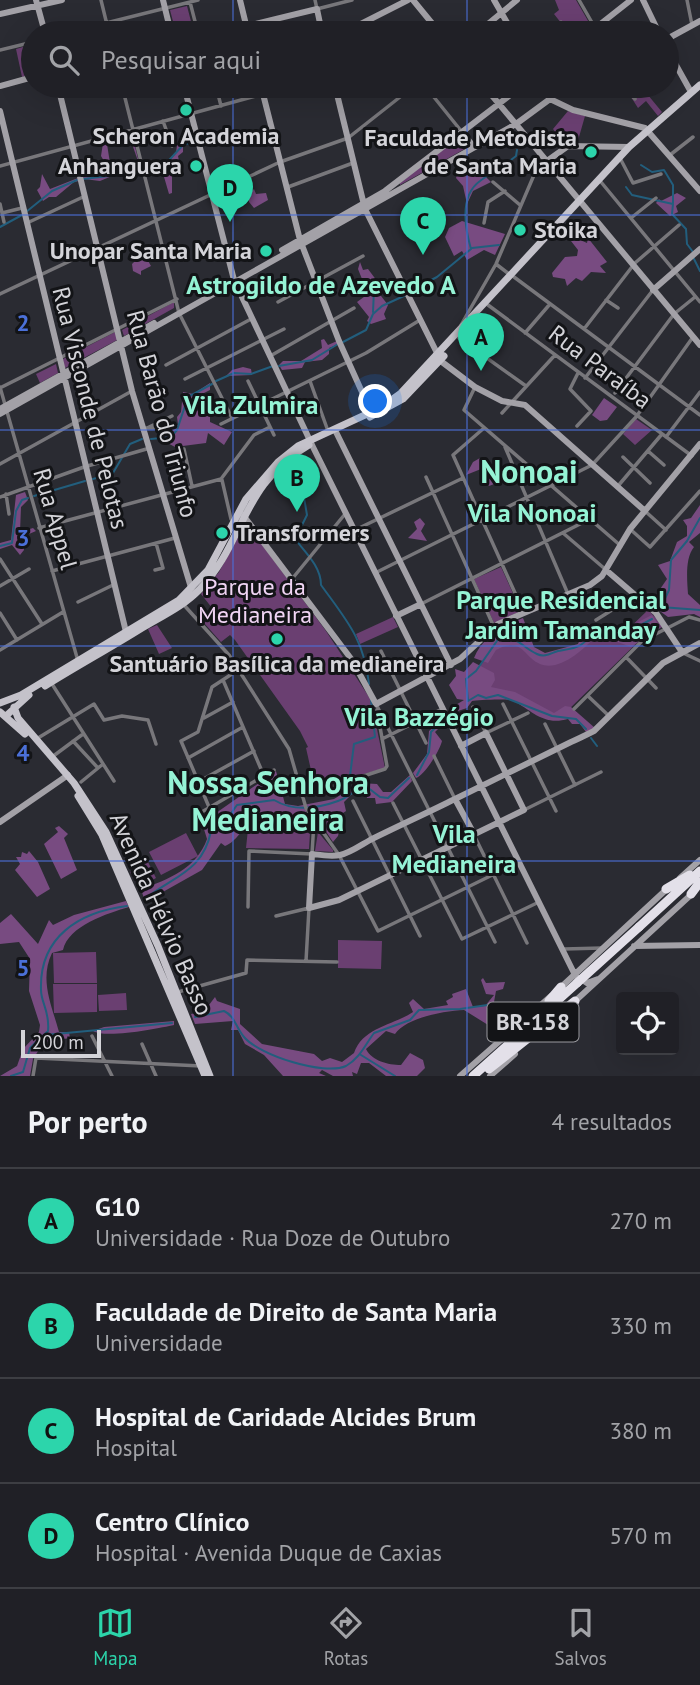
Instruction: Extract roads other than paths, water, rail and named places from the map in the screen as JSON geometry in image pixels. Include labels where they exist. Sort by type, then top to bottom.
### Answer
[{"type":"highway","name":"BR-158","points":[[666,889],[700,869]]},
{"type":"highway","name":"BR-158","points":[[640,929],[700,869]]},
{"type":"highway","name":"BR-158","points":[[473,1076],[488,1070],[577,982],[700,882]]},
{"type":"highway","name":"BR-158","points":[[691,894],[700,882]]},
{"type":"highway","name":"BR-158","points":[[488,1070],[497,1048],[561,987]]},
{"type":"highway","name":"BR-158","points":[[481,1076],[575,1001]]},
{"type":"main road","points":[[582,200],[601,182],[629,147],[696,93],[700,85]]},
{"type":"main road","points":[[2,714],[14,709],[19,702],[50,680],[181,602],[193,592],[213,572],[241,513],[270,469],[310,442],[403,399],[512,276],[648,132]]},
{"type":"main road","points":[[456,339],[512,276]]},
{"type":"main road","points":[[193,592],[208,570],[234,520],[241,513]]},
{"type":"main road","points":[[2,701],[50,680]]},
{"type":"main road","name":"Avenida Hélvio Basso","points":[[2,701],[14,709],[15,715],[52,757],[102,835],[155,948],[210,1076]]},
{"type":"main road","name":"Avenida Hélvio Basso","points":[[2,714],[66,777]]},
{"type":"main road","name":"Avenida Hélvio Basso","points":[[155,948],[178,992],[182,1012],[205,1076]]},
{"type":"street","points":[[0,14],[37,3],[62,0]]},
{"type":"street","points":[[101,0],[106,21]]},
{"type":"street","points":[[163,0],[168,21]]},
{"type":"street","points":[[115,21],[198,0]]},
{"type":"street","points":[[240,0],[245,21]]},
{"type":"street","points":[[315,0],[320,21]]},
{"type":"street","points":[[277,21],[352,0]]},
{"type":"street","points":[[366,21],[410,0],[429,21]]},
{"type":"street","points":[[494,0],[506,21]]},
{"type":"street","points":[[492,21],[517,0]]},
{"type":"street","points":[[579,0],[589,21]]},
{"type":"street","points":[[607,21],[631,0]]},
{"type":"street","points":[[643,0],[653,21]]},
{"type":"street","points":[[687,0],[692,25]]},
{"type":"street","points":[[190,2],[195,21]]},
{"type":"street","points":[[37,3],[42,21]]},
{"type":"street","points":[[679,32],[700,21]]},
{"type":"street","points":[[0,50],[21,45]]},
{"type":"street","points":[[679,67],[696,93]]},
{"type":"street","points":[[0,86],[21,80]]},
{"type":"street","name":"Rua Barão do Triunfo","points":[[61,98],[132,391],[193,592]]},
{"type":"street","points":[[125,98],[178,311],[232,418]]},
{"type":"street","points":[[187,98],[234,280],[272,355],[345,514],[577,982],[587,983],[598,979]]},
{"type":"street","points":[[218,98],[220,106]]},
{"type":"street","points":[[0,166],[249,98]]},
{"type":"street","points":[[264,98],[300,242],[370,415]]},
{"type":"street","points":[[338,98],[365,207],[439,358],[475,387],[502,401],[516,402],[666,530]]},
{"type":"street","points":[[0,294],[280,162],[348,138],[399,98]]},
{"type":"street","points":[[435,98],[474,147]]},
{"type":"street","points":[[375,573],[593,465],[698,340],[495,98]]},
{"type":"street","points":[[400,185],[506,98]]},
{"type":"street","points":[[3,410],[400,185],[516,124],[550,99],[573,110],[648,132],[700,191]]},
{"type":"street","name":"Rua Visconde de Pelotas","points":[[0,111],[73,424],[126,635]]},
{"type":"street","points":[[163,121],[172,146]]},
{"type":"street","points":[[669,156],[693,137]]},
{"type":"street","points":[[526,386],[456,339],[496,264],[534,175],[547,161],[568,146],[629,147]]},
{"type":"street","points":[[614,146],[633,183],[662,174]]},
{"type":"street","points":[[286,188],[354,163]]},
{"type":"street","points":[[492,182],[520,205]]},
{"type":"street","points":[[601,182],[700,302]]},
{"type":"street","points":[[484,223],[488,202],[505,191]]},
{"type":"street","points":[[26,223],[85,197]]},
{"type":"street","points":[[631,218],[656,198]]},
{"type":"street","points":[[0,204],[4,222]]},
{"type":"street","points":[[2,213],[22,208]]},
{"type":"street","points":[[584,329],[634,264],[679,225]]},
{"type":"street","points":[[585,378],[654,288],[700,249]]},
{"type":"street","points":[[278,302],[363,256]]},
{"type":"street","points":[[496,264],[700,415]]},
{"type":"street","points":[[615,393],[675,313],[695,297]]},
{"type":"street","points":[[0,387],[177,299]]},
{"type":"street","points":[[606,299],[618,308]]},
{"type":"street","points":[[525,333],[550,304]]},
{"type":"street","name":"Rua Paraíba","points":[[488,305],[692,456]]},
{"type":"street","points":[[272,355],[354,308]]},
{"type":"street","points":[[166,365],[197,351],[253,318]]},
{"type":"street","points":[[221,424],[350,361],[420,320]]},
{"type":"street","points":[[185,379],[284,329]]},
{"type":"street","points":[[502,413],[516,402],[519,394],[555,355]]},
{"type":"street","points":[[577,426],[590,411],[570,389],[579,373]]},
{"type":"street","points":[[310,380],[332,432],[452,665]]},
{"type":"street","points":[[248,381],[274,435]]},
{"type":"street","name":"Rua Appel","points":[[0,387],[3,410],[79,663]]},
{"type":"street","points":[[475,387],[464,410],[621,546]]},
{"type":"street","points":[[0,464],[132,391]]},
{"type":"street","points":[[617,487],[664,436],[700,391]]},
{"type":"street","points":[[145,429],[172,416]]},
{"type":"street","points":[[39,528],[221,479],[254,435],[270,427]]},
{"type":"street","points":[[484,428],[453,455],[524,613]]},
{"type":"street","points":[[376,704],[452,665],[494,627],[590,585],[606,570],[630,530],[700,444]]},
{"type":"street","points":[[504,445],[568,594]]},
{"type":"street","points":[[0,497],[84,467],[150,448]]},
{"type":"street","points":[[184,449],[192,486]]},
{"type":"street","points":[[648,452],[664,465]]},
{"type":"street","points":[[623,457],[650,483]]},
{"type":"street","points":[[426,477],[494,627]]},
{"type":"street","points":[[354,530],[463,478]]},
{"type":"street","points":[[221,479],[231,519],[234,520]]},
{"type":"street","points":[[630,530],[650,547],[700,491]]},
{"type":"street","points":[[6,494],[9,514]]},
{"type":"street","points":[[241,513],[352,660],[495,942]]},
{"type":"street","points":[[292,579],[345,514]]},
{"type":"street","points":[[396,616],[590,519]]},
{"type":"street","points":[[562,533],[635,595],[667,628],[682,652],[700,661]]},
{"type":"street","points":[[52,572],[176,538]]},
{"type":"street","points":[[155,570],[163,568],[156,543]]},
{"type":"street","points":[[0,559],[42,625]]},
{"type":"street","points":[[0,586],[29,569]]},
{"type":"street","points":[[78,602],[113,585]]},
{"type":"street","points":[[596,620],[635,595]]},
{"type":"street","points":[[181,602],[239,670],[289,749],[306,808],[339,855],[378,932],[519,862]]},
{"type":"street","points":[[0,650],[64,612]]},
{"type":"street","points":[[0,613],[17,640]]},
{"type":"street","points":[[574,709],[642,641],[692,617],[700,621]]},
{"type":"street","points":[[248,907],[249,851],[339,855],[594,731],[663,663],[700,643]]},
{"type":"street","points":[[380,651],[426,743]]},
{"type":"street","points":[[626,657],[656,688]]},
{"type":"street","points":[[209,807],[181,741],[198,732],[212,687],[239,670]]},
{"type":"street","points":[[50,680],[114,780]]},
{"type":"street","points":[[223,680],[264,776]]},
{"type":"street","points":[[588,696],[609,716]]},
{"type":"street","points":[[202,719],[233,702]]},
{"type":"street","points":[[36,739],[94,704],[104,720],[122,716],[146,720],[156,744]]},
{"type":"street","points":[[302,796],[385,769],[387,766],[376,704]]},
{"type":"street","points":[[503,704],[556,811]]},
{"type":"street","points":[[473,707],[524,810]]},
{"type":"street","points":[[382,739],[442,709]]},
{"type":"street","points":[[461,746],[528,713]]},
{"type":"street","points":[[545,724],[575,785]]},
{"type":"street","points":[[188,758],[243,727]]},
{"type":"street","points":[[52,757],[83,734]]},
{"type":"street","points":[[73,741],[98,768]]},
{"type":"street","points":[[198,782],[254,751]]},
{"type":"street","points":[[434,756],[527,943]]},
{"type":"street","points":[[81,782],[103,764]]},
{"type":"street","points":[[200,813],[274,770]]},
{"type":"street","points":[[275,916],[309,908],[358,891],[601,772]]},
{"type":"street","points":[[0,822],[66,777]]},
{"type":"street","points":[[353,801],[420,936]]},
{"type":"street","points":[[393,803],[462,939],[538,902]]},
{"type":"street","points":[[306,961],[314,820]]},
{"type":"street","name":"BR-158","points":[[460,1076],[561,987],[577,982],[623,931],[700,860]]},
{"type":"street","name":"BR-158","points":[[575,1001],[691,894]]},
{"type":"street","points":[[623,931],[634,933],[635,946],[700,945]]},
{"type":"street","points":[[562,949],[606,948]]},
{"type":"street","points":[[178,992],[246,973],[247,960],[337,962]]},
{"type":"street","points":[[93,1036],[111,1076]]},
{"type":"street","points":[[142,1044],[156,1076]]},
{"type":"street","points":[[33,1076],[36,1058],[201,1066]]},
{"type":"waterway","points":[[83,179],[160,170],[184,144],[192,143]]},
{"type":"waterway","points":[[410,291],[437,277],[471,249],[465,213],[469,195],[480,181],[516,156],[517,150]]},
{"type":"waterway","points":[[641,165],[652,172],[664,170],[673,185],[673,203]]},
{"type":"waterway","points":[[26,212],[52,191],[77,180]]},
{"type":"waterway","points":[[626,187],[632,195],[673,204],[672,214],[686,229],[687,244],[693,252]]},
{"type":"waterway","points":[[0,227],[22,215]]},
{"type":"waterway","points":[[472,248],[499,245]]},
{"type":"waterway","points":[[693,257],[700,271]]},
{"type":"waterway","points":[[373,312],[374,289]]},
{"type":"waterway","points":[[343,342],[366,330],[373,314],[382,306],[406,295]]},
{"type":"waterway","points":[[279,366],[312,360],[338,344]]},
{"type":"waterway","points":[[216,381],[234,373],[251,374],[273,366]]},
{"type":"waterway","points":[[151,439],[171,437],[177,430],[188,397],[212,384]]},
{"type":"waterway","points":[[93,479],[113,473],[130,444],[142,439]]},
{"type":"waterway","points":[[300,474],[307,515],[295,539],[312,560],[321,585],[353,631],[367,668],[369,684]]},
{"type":"waterway","points":[[34,496],[85,481]]},
{"type":"waterway","points":[[0,546],[12,543],[16,511],[22,500],[28,498]]},
{"type":"waterway","points":[[700,518],[687,541],[671,560],[669,590],[661,607],[700,610]]},
{"type":"waterway","points":[[586,729],[576,719],[552,716],[498,695],[486,698],[478,695],[468,701],[466,679],[476,671],[499,638],[516,640],[537,654],[545,655],[579,646],[592,630],[622,635],[652,619]]},
{"type":"waterway","points":[[350,776],[354,744],[375,737],[371,700]]},
{"type":"waterway","points":[[417,775],[429,752],[431,732],[441,722]]},
{"type":"waterway","points":[[591,738],[597,746]]},
{"type":"waterway","points":[[145,899],[194,864],[207,845],[211,831],[222,826],[237,805],[274,800],[297,808],[322,806],[367,787],[380,797],[388,798],[409,778]]},
{"type":"waterway","points":[[11,1076],[23,1072],[30,1048],[48,1031],[48,1018],[41,995],[42,971],[55,942],[65,930],[78,921],[109,909],[127,906]]},
{"type":"waterway","points":[[195,1017],[224,1011],[231,1016],[244,1037],[263,1051],[308,1066],[336,1068],[346,1066],[355,1059],[374,1033],[410,1020],[419,1010],[460,1009],[501,1003]]},
{"type":"waterway","points":[[45,1035],[172,1023]]},
{"type":"waterway","points":[[361,1055],[395,1076]]},
{"type":"place","name":"Scheron Academia","points":[[186,110]]},
{"type":"place","name":"Faculdade Metodista de Santa Maria","points":[[591,152]]},
{"type":"place","name":"Anhanguera","points":[[196,166]]},
{"type":"place","name":"Centro Clínico","points":[[230,222]]},
{"type":"place","name":"Stoika","points":[[520,230]]},
{"type":"place","name":"Unopar Santa Maria","points":[[266,251]]},
{"type":"place","name":"Hospital de Caridade Alcides Brum","points":[[423,255]]},
{"type":"place","name":"G10","points":[[481,371]]},
{"type":"place","name":"Faculdade de Direito de Santa Maria","points":[[297,512]]},
{"type":"place","name":"Transformers","points":[[222,533]]},
{"type":"place","name":"Santuário Basílica da medianeira","points":[[277,639]]},
{"type":"district","name":"Astrogildo de Azevedo A","points":[[321,285]]},
{"type":"district","name":"Vila Zulmira","points":[[251,405]]},
{"type":"district","name":"Nonoai","points":[[529,472]]},
{"type":"district","name":"Vila Nonoai","points":[[532,513]]},
{"type":"district","name":"Parque Residencial Jardim Tamanday","points":[[561,615]]},
{"type":"district","name":"Vila Bazzégio","points":[[419,717]]},
{"type":"district","name":"Nossa Senhora Medianeira","points":[[268,802]]},
{"type":"district","name":"Vila Medianeira","points":[[454,849]]},
{"type":"park label","name":"Parque da Medianeira","points":[[255,601]]}]
